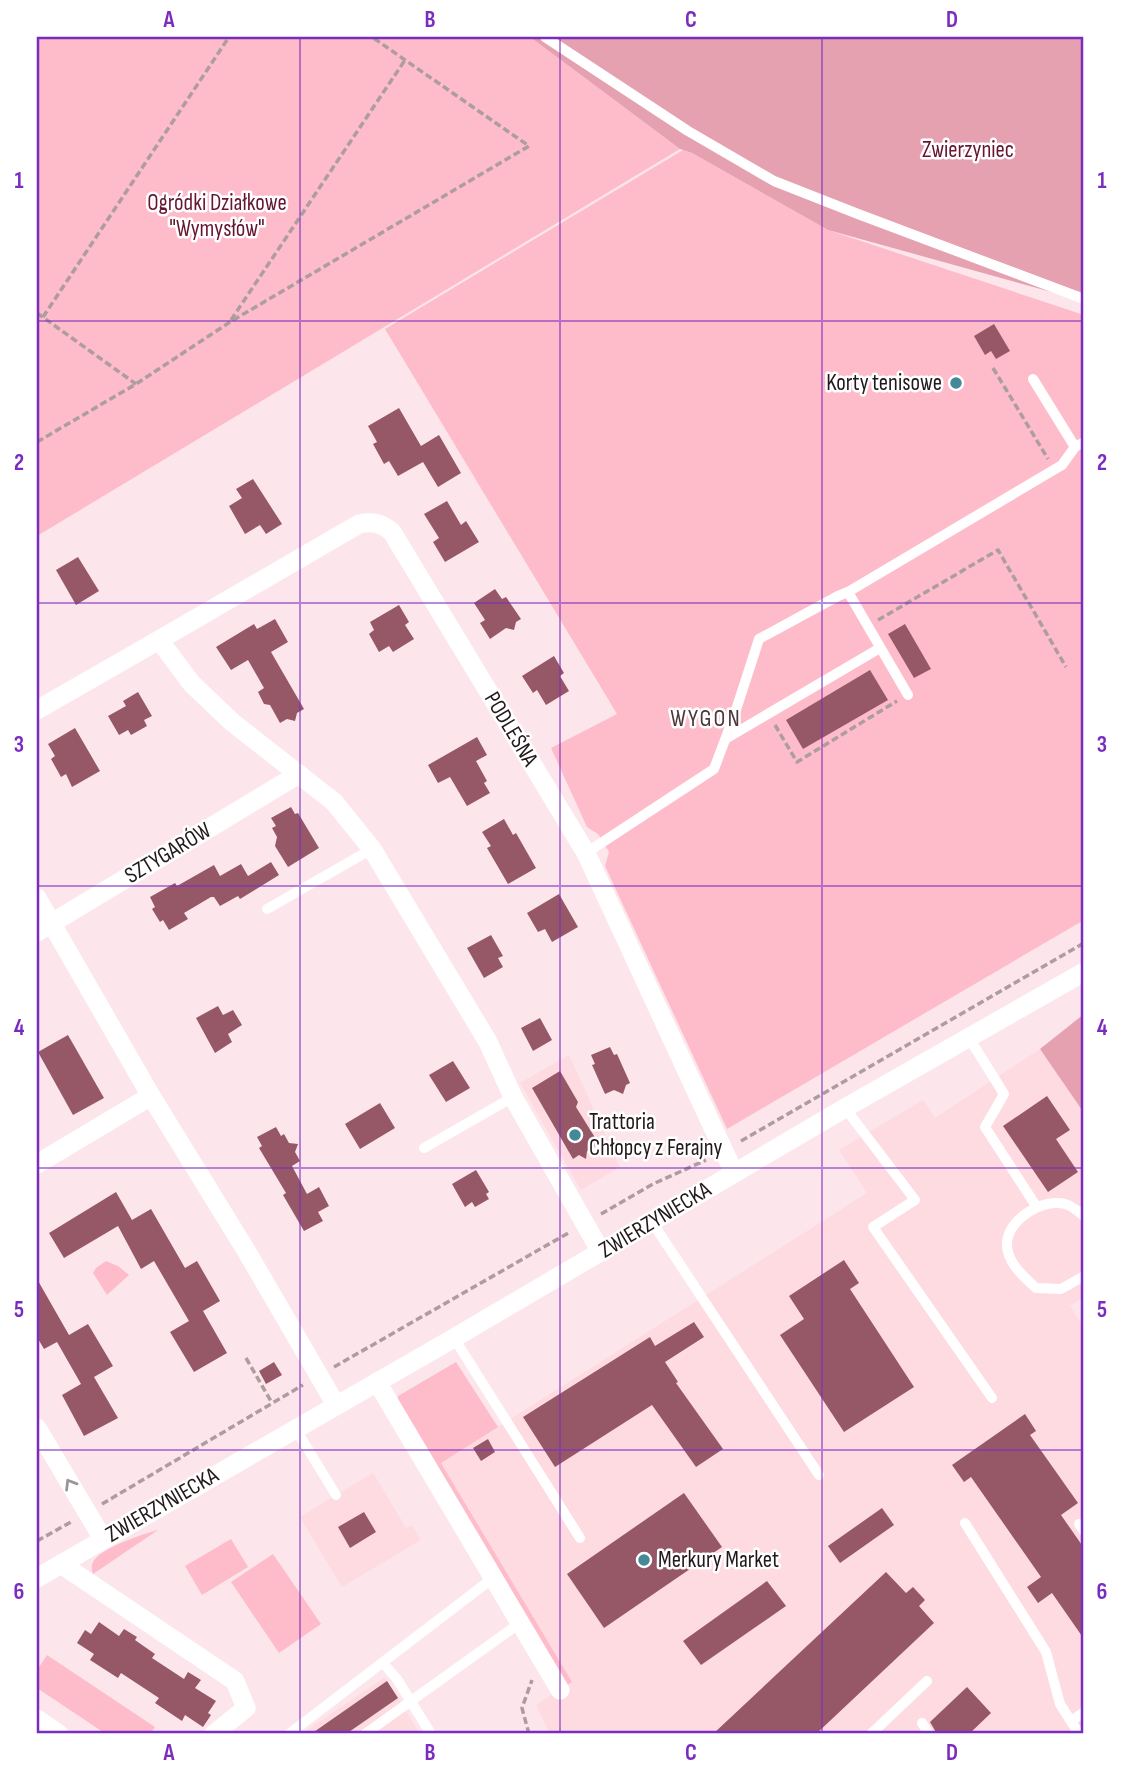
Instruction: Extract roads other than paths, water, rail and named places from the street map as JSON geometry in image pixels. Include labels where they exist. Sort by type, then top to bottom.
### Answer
[{"type":"street","name":"PODLEŚNA","points":[[159,640],[359,524],[383,524],[392,532],[586,853],[734,1173]]},
{"type":"street","points":[[37,710],[159,640],[192,684],[232,722],[334,803],[372,849],[488,1042],[513,1097],[601,1252]]},
{"type":"street","name":"SZTYGARÓW","points":[[44,928],[299,774]]},
{"type":"street","points":[[37,898],[44,928],[152,1096],[247,1252],[335,1405]]},
{"type":"street","name":"ZWIERZYNIECKA","points":[[37,1578],[1084,972]]},
{"type":"street","points":[[37,1164],[152,1096]]},
{"type":"street","points":[[377,1382],[560,1690]]},
{"type":"street","points":[[37,1428],[103,1539]]},
{"type":"street","points":[[61,1564],[235,1681],[246,1708],[214,1734]]},
{"type":"street","points":[[37,1719],[59,1734]]},
{"type":"lane","points":[[545,37],[688,131],[775,181],[1084,299]]},
{"type":"lane","points":[[586,853],[714,769],[727,738],[759,639],[848,592],[1055,471],[1080,444],[1034,379]]},
{"type":"lane","points":[[848,592],[908,695]]},
{"type":"lane","points":[[727,738],[880,648]]},
{"type":"lane","points":[[267,909],[372,849]]},
{"type":"lane","points":[[969,1038],[1004,1094],[985,1127],[1036,1206]]},
{"type":"lane","points":[[424,1148],[513,1097]]},
{"type":"lane","points":[[845,1108],[915,1200],[873,1227],[992,1398]]},
{"type":"lane","points":[[1084,1216],[1065,1204],[1036,1206],[1015,1223],[1007,1243],[1014,1268],[1036,1288],[1061,1289],[1084,1276]]},
{"type":"lane","points":[[652,1222],[819,1475]]},
{"type":"lane","points":[[454,1338],[580,1538]]},
{"type":"lane","points":[[295,1427],[336,1495]]},
{"type":"lane","points":[[965,1523],[1046,1652],[1060,1704],[1079,1734]]},
{"type":"lane","points":[[289,1734],[493,1578]]},
{"type":"lane","points":[[365,1734],[520,1623]]},
{"type":"lane","points":[[383,1663],[397,1679],[430,1734]]},
{"type":"lane","points":[[871,1734],[927,1681]]},
{"type":"lane","points":[[1071,1721],[1084,1712]]},
{"type":"lane","points":[[922,1723],[929,1734]]},
{"type":"place","name":"Korty tenisowe","points":[[956,383]]},
{"type":"place","name":"Trattoria Chłopcy z Ferajny","points":[[575,1135]]},
{"type":"place","name":"Merkury Market","points":[[644,1560]]},
{"type":"district","name":"WYGON","points":[[706,718]]},
{"type":"park label","name":"Zwierzyniec","points":[[968,150]]},
{"type":"park label","name":"Ogródki Działkowe \"Wymysłów\"","points":[[217,216]]}]
